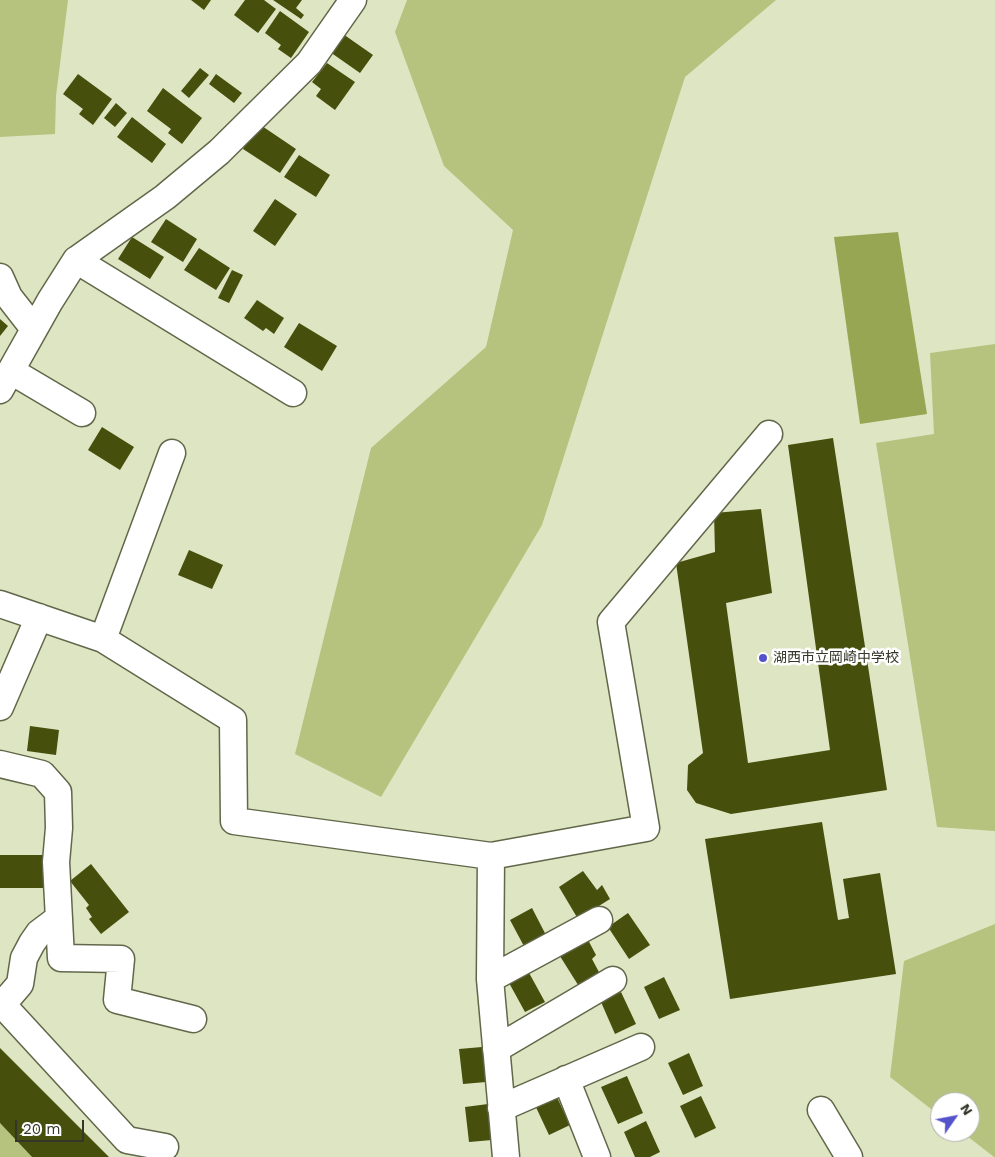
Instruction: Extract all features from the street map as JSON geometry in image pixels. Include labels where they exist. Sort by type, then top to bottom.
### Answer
[{"type":"street","points":[[82,413],[6,380],[50,300],[76,260],[165,197],[220,152],[309,63],[352,0]]},
{"type":"street","points":[[76,260],[293,393]]},
{"type":"street","points":[[0,277],[9,297],[34,329]]},
{"type":"street","points":[[0,604],[103,639],[233,720],[234,821],[490,856],[646,828],[611,622],[769,434]]},
{"type":"street","points":[[103,639],[172,454]]},
{"type":"street","points":[[0,707],[39,617]]},
{"type":"street","points":[[0,764],[42,774],[58,792],[59,828],[56,862],[61,958]]},
{"type":"street","points":[[490,856],[490,979],[506,1157]]},
{"type":"street","points":[[59,918],[39,933],[27,953],[20,984],[1,1004],[127,1140],[165,1147]]},
{"type":"street","points":[[490,979],[599,920]]},
{"type":"street","points":[[27,953],[61,958],[121,959],[117,1000],[193,1019]]},
{"type":"street","points":[[496,1049],[613,980]]},
{"type":"street","points":[[501,1108],[641,1047]]},
{"type":"street","points":[[566,1079],[598,1157]]},
{"type":"street","points":[[821,1110],[849,1157]]},
{"type":"shaded area","points":[[0,0],[68,0],[56,96],[55,134],[0,137]]},
{"type":"shaded area","points":[[407,0],[776,0],[685,77],[542,525],[381,797],[295,754],[371,448],[486,347],[513,230],[444,166],[395,32]]},
{"type":"shaded area","points":[[898,232],[927,414],[860,424],[834,237]]},
{"type":"shaded area","points":[[995,344],[995,831],[937,827],[876,443],[934,434],[930,353]]},
{"type":"shaded area","points":[[995,924],[995,1157],[975,1142],[980,1142],[980,1092],[930,1092],[930,1108],[890,1077],[904,961]]},
{"type":"shaded area","points":[[0,1123],[32,1157],[0,1157]]},
{"type":"building","points":[[191,0],[211,0],[204,10]]},
{"type":"building","points":[[245,0],[264,0],[276,9],[258,33],[234,15]]},
{"type":"building","points":[[273,0],[302,0],[296,8],[304,15],[301,19]]},
{"type":"building","points":[[280,11],[309,32],[291,58],[278,49],[281,45],[265,33]]},
{"type":"building","points":[[343,34],[373,55],[360,73],[330,52]]},
{"type":"building","points":[[327,63],[355,82],[335,110],[316,96],[321,89],[312,82]]},
{"type":"building","points":[[200,68],[209,75],[189,98],[181,91]]},
{"type":"building","points":[[78,74],[112,99],[93,125],[79,114],[83,109],[63,94]]},
{"type":"building","points":[[216,74],[242,93],[234,103],[209,84]]},
{"type":"building","points":[[163,88],[202,118],[182,144],[168,133],[171,129],[147,111]]},
{"type":"building","points":[[116,103],[127,113],[115,127],[104,118]]},
{"type":"building","points":[[132,117],[166,144],[152,163],[117,137]]},
{"type":"building","points":[[259,124],[296,149],[280,173],[243,149]]},
{"type":"building","points":[[299,155],[330,175],[316,197],[284,177]]},
{"type":"building","points":[[275,199],[297,214],[275,246],[253,231]]},
{"type":"building","points":[[166,219],[197,239],[183,262],[151,242]]},
{"type":"building","points":[[132,237],[164,257],[150,279],[118,259]]},
{"type":"building","points":[[199,248],[230,268],[216,290],[184,270]]},
{"type":"building","points":[[232,270],[243,275],[229,303],[218,298]]},
{"type":"building","points":[[257,300],[284,318],[274,334],[266,328],[263,331],[244,318]]},
{"type":"building","points":[[0,319],[8,326],[0,336]]},
{"type":"building","points":[[299,323],[337,346],[322,371],[284,347]]},
{"type":"building","points":[[102,427],[134,447],[120,470],[88,450]]},
{"type":"building","points":[[833,438],[887,790],[731,814],[696,803],[687,790],[688,765],[703,753],[676,563],[715,552],[714,513],[761,509],[772,593],[726,603],[748,763],[830,750],[788,445]]},
{"type":"building","points":[[189,550],[223,565],[212,589],[178,575]]},
{"type":"building","points":[[30,726],[59,730],[56,755],[27,751]]},
{"type":"building","points":[[822,822],[838,920],[849,918],[843,879],[880,873],[896,974],[730,999],[705,839]]},
{"type":"building","points":[[0,855],[50,855],[50,888],[0,888]]},
{"type":"building","points":[[91,864],[129,912],[101,934],[89,919],[92,917],[86,908],[89,905],[70,881]]},
{"type":"building","points":[[583,871],[597,890],[602,885],[610,899],[578,919],[559,887]]},
{"type":"building","points":[[532,908],[548,939],[526,950],[510,920]]},
{"type":"building","points":[[628,913],[650,945],[629,959],[608,927]]},
{"type":"building","points":[[587,938],[596,955],[592,959],[600,974],[580,988],[558,953]]},
{"type":"building","points":[[528,971],[545,1002],[525,1012],[508,981]]},
{"type":"building","points":[[664,977],[680,1010],[659,1019],[644,987]]},
{"type":"building","points":[[621,992],[636,1024],[615,1034],[601,1002]]},
{"type":"building","points":[[482,1047],[486,1082],[463,1084],[459,1049]]},
{"type":"building","points":[[0,1048],[109,1157],[32,1157],[0,1123]]},
{"type":"building","points":[[689,1053],[703,1086],[683,1095],[668,1063]]},
{"type":"building","points":[[627,1076],[643,1113],[618,1124],[601,1087]]},
{"type":"building","points":[[555,1093],[570,1125],[549,1135],[534,1103]]},
{"type":"building","points":[[701,1096],[716,1128],[695,1138],[680,1106]]},
{"type":"building","points":[[488,1104],[492,1140],[469,1142],[465,1107]]},
{"type":"building","points":[[646,1121],[660,1152],[650,1157],[635,1157],[624,1132]]},
{"type":"place","name":"湖西市立岡崎中学校","points":[[763,658]]}]
